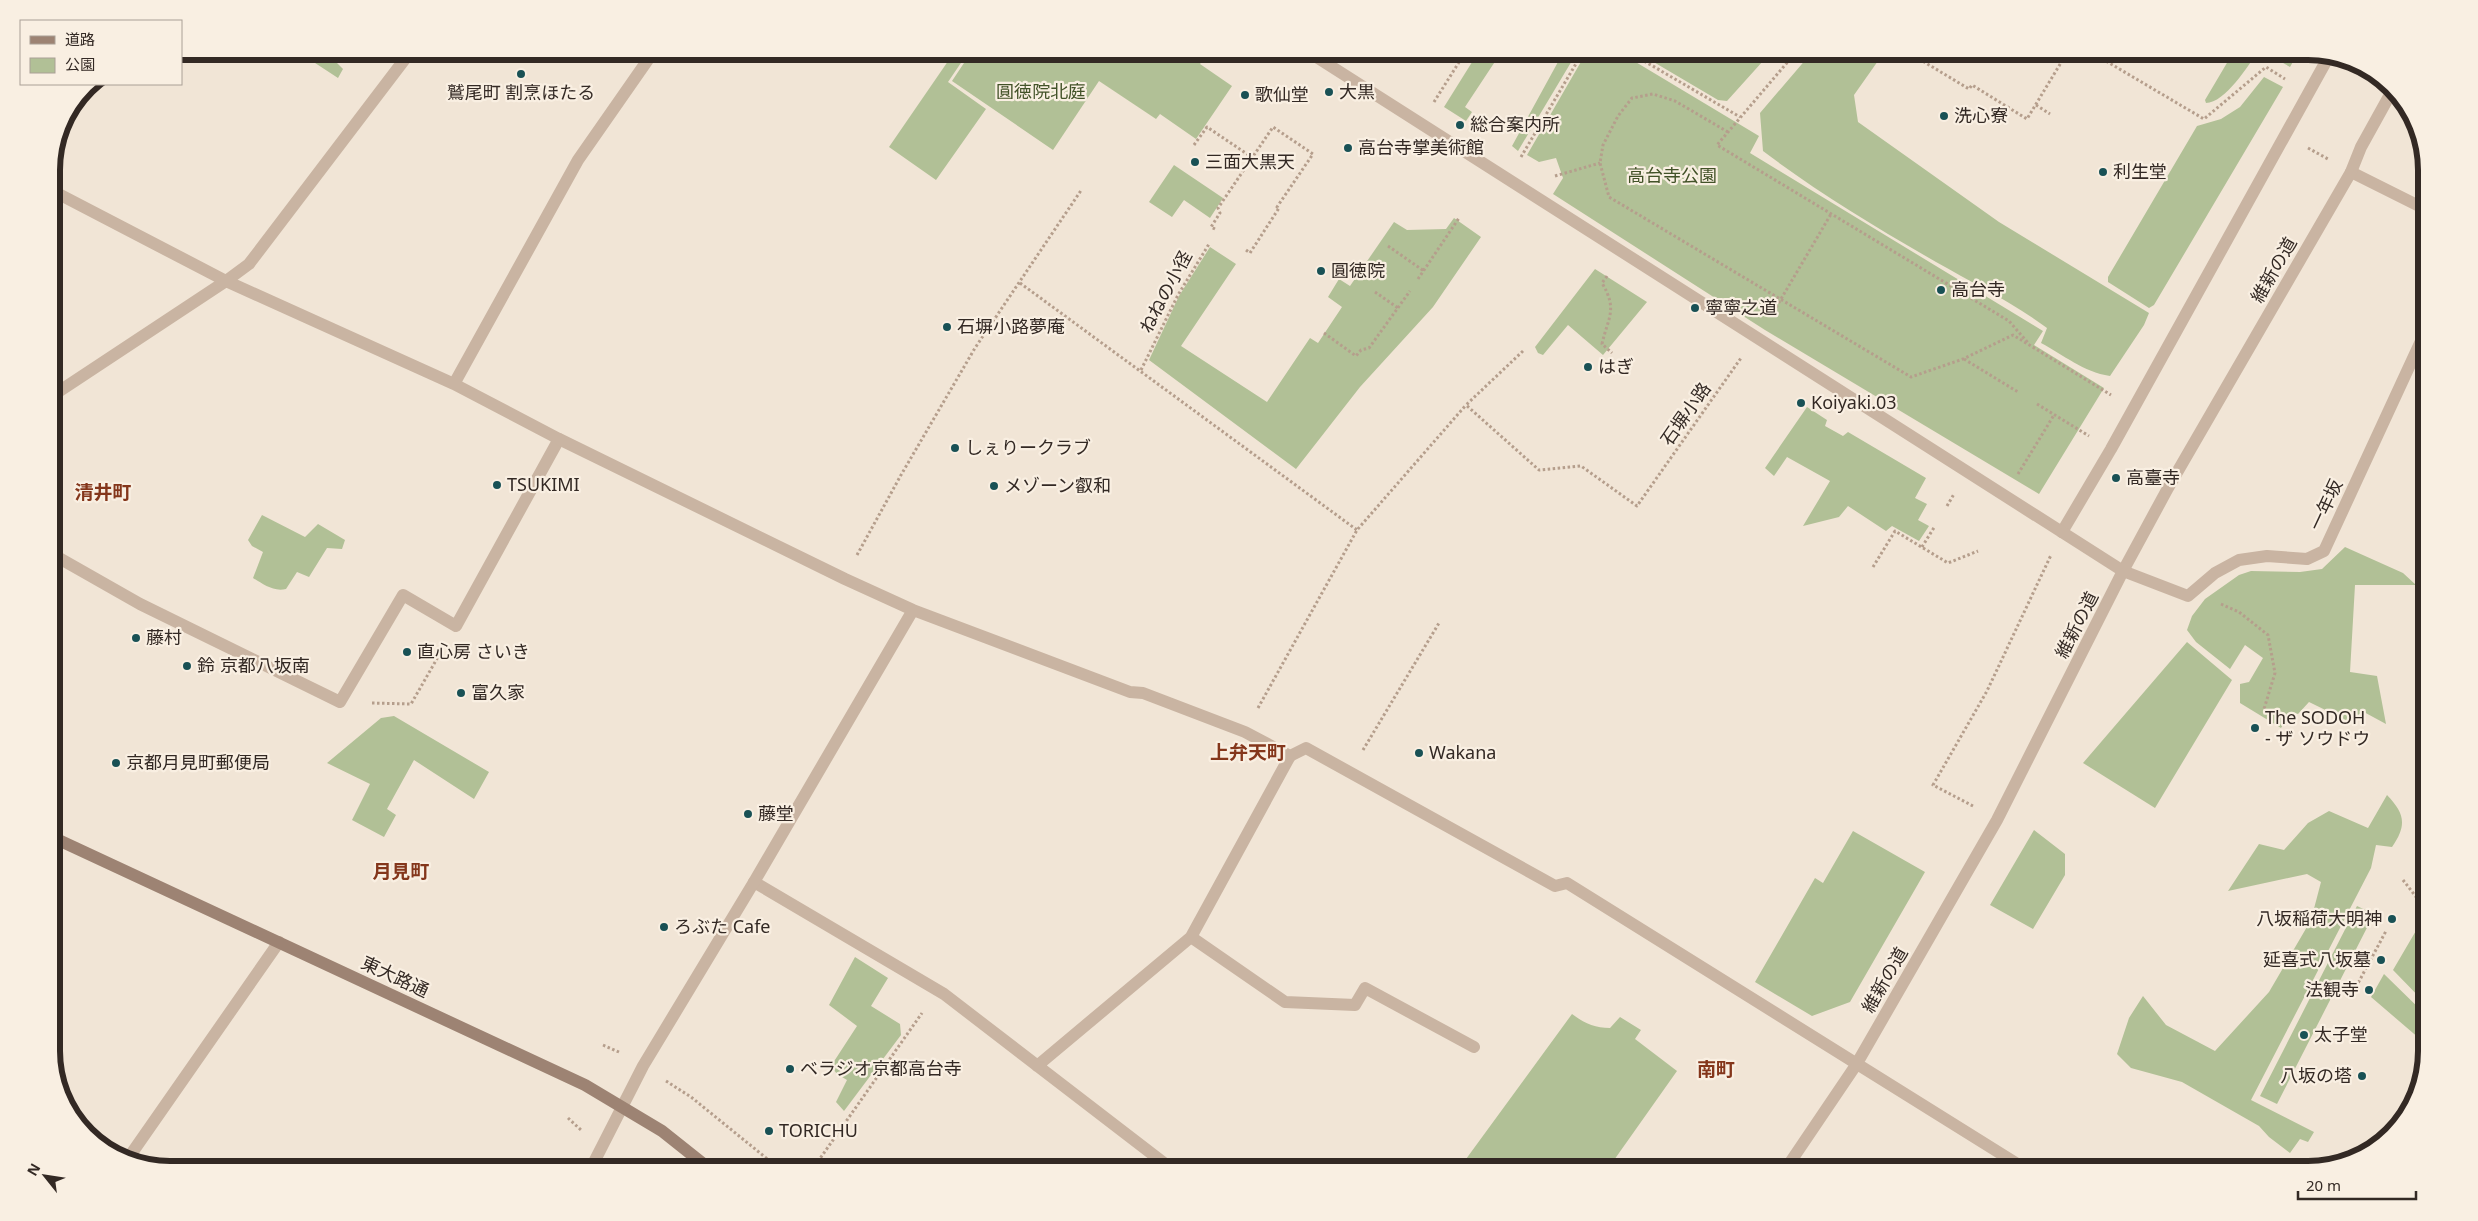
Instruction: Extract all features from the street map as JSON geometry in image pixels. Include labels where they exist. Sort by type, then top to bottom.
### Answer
[{"type":"main road","name":"東大路通","points":[[60,841],[585,1085],[662,1131],[700,1161]]},
{"type":"street","points":[[60,391],[249,264],[404,60]]},
{"type":"street","points":[[454,384],[578,160],[648,60]]},
{"type":"street","points":[[1321,60],[2123,571],[2188,596],[2191,591]]},
{"type":"street","points":[[2062,532],[2111,449],[2326,62]]},
{"type":"street","name":"維新の道","points":[[1791,1161],[1856,1064],[1997,820],[2123,571],[2173,480],[2351,172],[2361,147],[2389,96]]},
{"type":"street","points":[[2351,172],[2418,206]]},
{"type":"street","points":[[60,194],[226,281],[454,384],[560,439],[913,610],[1130,692],[1143,693],[1245,732],[1290,756]]},
{"type":"street","name":"一年坂","points":[[2191,591],[2215,573],[2239,560],[2267,556],[2307,559],[2324,551],[2418,345]]},
{"type":"street","points":[[60,559],[140,604],[340,702],[403,595],[456,626],[560,439]]},
{"type":"street","points":[[595,1161],[643,1066],[754,882],[913,610]]},
{"type":"street","points":[[1037,1066],[1191,937],[1290,756],[1306,748],[1555,886],[1567,884],[2012,1161]]},
{"type":"street","points":[[754,882],[938,991],[1161,1161]]},
{"type":"street","points":[[1191,937],[1285,1002],[1354,1006],[1365,988],[1474,1047]]},
{"type":"street","points":[[131,1154],[279,942]]},
{"type":"path","points":[[1430,108],[1460,60]]},
{"type":"path","points":[[1508,179],[1559,90],[1580,60]]},
{"type":"path","points":[[1642,60],[1740,117]]},
{"type":"path","points":[[1789,60],[1717,144],[2009,321],[2031,346]]},
{"type":"path","points":[[1921,60],[1969,89],[1972,84],[2027,119],[2063,60]]},
{"type":"path","points":[[2104,60],[2204,119],[2266,67],[2287,80]]},
{"type":"path","points":[[1728,132],[1675,101],[1653,94],[1632,98],[1618,116],[1603,145],[1600,163],[1609,197],[1911,377],[1963,359],[2013,335],[2133,408]]},
{"type":"path","points":[[2036,105],[2050,114]]},
{"type":"path","points":[[1194,145],[1207,127],[1252,158]]},
{"type":"path","points":[[1215,229],[1211,226],[1220,213],[1218,208],[1274,127],[1313,154],[1277,207],[1279,208],[1250,253],[1246,250]]},
{"type":"path","points":[[1564,173],[1600,163]]},
{"type":"path","points":[[845,578],[901,475],[975,348],[1082,189]]},
{"type":"path","points":[[1775,308],[1831,214]]},
{"type":"path","points":[[1418,279],[1459,218]]},
{"type":"path","name":"ねねの小径","points":[[1141,370],[1178,295],[1209,244]]},
{"type":"path","points":[[1388,246],[1424,270]]},
{"type":"path","points":[[1607,276],[1602,283],[1610,297],[1612,307],[1602,344],[1612,354]]},
{"type":"path","points":[[1020,283],[1357,530]]},
{"type":"path","points":[[1324,333],[1356,356],[1361,350],[1369,348],[1410,291]]},
{"type":"path","points":[[1375,292],[1398,308]]},
{"type":"path","name":"石塀小路","points":[[1466,405],[1539,470],[1581,466],[1637,506],[1756,337]]},
{"type":"path","points":[[1245,732],[1357,530],[1466,405],[1523,351]]},
{"type":"path","points":[[1963,359],[2018,392]]},
{"type":"path","points":[[2036,404],[2111,449]]},
{"type":"path","points":[[2016,476],[2054,414]]},
{"type":"path","points":[[1922,548],[1935,526]]},
{"type":"path","points":[[1873,567],[1894,531],[1948,563],[1978,550]]},
{"type":"path","points":[[1997,820],[1933,785],[1987,691],[2062,532]]},
{"type":"path","points":[[2191,591],[2230,608],[2268,635],[2275,673],[2264,709]]},
{"type":"path","points":[[1350,772],[1439,623]]},
{"type":"path","points":[[340,702],[411,704],[456,626]]},
{"type":"path","points":[[2403,880],[2418,899]]},
{"type":"path","points":[[2356,987],[2386,931]]},
{"type":"path","points":[[818,1161],[938,991]]},
{"type":"path","points":[[603,1045],[626,1055]]},
{"type":"path","points":[[662,1078],[691,1097],[770,1161]]},
{"type":"path","points":[[568,1118],[585,1134]]},
{"type":"green space","points":[[334,60],[343,69],[338,78],[312,61]]},
{"type":"green space","points":[[949,60],[963,60],[948,82],[986,109],[936,180],[889,147]]},
{"type":"green space","name":"圓徳院北庭","points":[[966,60],[1203,60],[1200,64],[1232,86],[1196,139],[1160,114],[1156,119],[1099,81],[1053,150],[952,81]]},
{"type":"green space","points":[[1473,60],[1496,60],[1465,107],[1472,112],[1466,121],[1444,107]]},
{"type":"green space","points":[[1559,60],[1572,60],[1518,151],[1512,146]]},
{"type":"green space","name":"高台寺公園","points":[[1582,60],[1632,60],[1759,136],[1750,153],[2043,331],[2034,345],[2104,388],[2039,494],[1765,330],[1553,194],[1563,178],[1556,158],[1539,162],[1527,155]]},
{"type":"green space","points":[[1650,60],[1764,60],[1727,101],[1718,100]]},
{"type":"green space","points":[[1805,60],[1879,60],[1854,95],[1858,122],[1999,222],[2149,313],[2144,325],[2110,376],[2082,367],[2041,343],[2047,328],[2034,319],[1870,223],[1763,151],[1760,113]]},
{"type":"green space","points":[[2229,60],[2252,60],[2243,74],[2221,97],[2206,103],[2205,100]]},
{"type":"green space","points":[[2278,60],[2294,60],[2290,67]]},
{"type":"green space","points":[[2264,77],[2283,87],[2154,305],[2149,308],[2108,282],[2108,277],[2197,126],[2221,119],[2240,107]]},
{"type":"green space","points":[[1174,165],[1223,198],[1210,218],[1184,200],[1172,217],[1149,202]]},
{"type":"green space","points":[[1454,218],[1481,237],[1433,307],[1360,387],[1296,469],[1149,360],[1179,296],[1210,247],[1236,264],[1181,346],[1267,402],[1310,338],[1318,343],[1342,307],[1328,297],[1339,279],[1350,286],[1394,222],[1407,230],[1446,229]]},
{"type":"green space","points":[[1595,269],[1647,302],[1603,355],[1568,325],[1543,355],[1538,353],[1535,347]]},
{"type":"green space","points":[[1807,407],[1827,420],[1825,426],[1843,436],[1848,432],[1926,478],[1915,498],[1927,504],[1918,520],[1929,526],[1919,541],[1892,526],[1886,531],[1848,506],[1839,517],[1803,526],[1830,481],[1787,457],[1774,476],[1765,468]]},
{"type":"green space","points":[[262,515],[305,537],[318,524],[345,540],[342,549],[327,548],[309,577],[297,572],[286,589],[281,590],[268,587],[253,578],[263,552],[252,546],[248,540]]},
{"type":"green space","points":[[2345,547],[2403,573],[2416,585],[2355,585],[2350,672],[2377,676],[2386,724],[2362,711],[2352,723],[2309,702],[2298,714],[2291,712],[2281,728],[2240,703],[2240,684],[2249,682],[2263,658],[2245,645],[2230,669],[2196,642],[2187,630],[2192,616],[2205,599],[2239,575],[2251,571],[2300,572],[2322,569]]},
{"type":"green space","points":[[2187,642],[2232,680],[2155,808],[2083,763]]},
{"type":"green space","points":[[394,716],[489,772],[474,799],[414,760],[387,809],[396,815],[384,837],[352,820],[370,784],[327,763],[381,718]]},
{"type":"green space","points":[[2387,795],[2397,808],[2402,820],[2402,826],[2397,839],[2392,847],[2376,845],[2371,868],[2251,1100],[2314,1132],[2308,1142],[2300,1139],[2290,1153],[2269,1137],[2259,1126],[2182,1082],[2131,1068],[2117,1054],[2129,1018],[2143,996],[2166,1025],[2215,1051],[2269,992],[2311,920],[2321,882],[2307,874],[2228,891],[2259,844],[2284,850],[2308,823],[2329,811],[2368,828]]},
{"type":"green space","points":[[2034,830],[2065,854],[2065,875],[2033,929],[1990,905]]},
{"type":"green space","points":[[1853,831],[1925,872],[1850,1002],[1812,1016],[1755,982],[1815,878],[1823,883]]},
{"type":"green space","points":[[2357,906],[2374,914],[2277,1104],[2260,1096]]},
{"type":"green space","points":[[2417,929],[2418,996],[2393,970]]},
{"type":"green space","points":[[855,957],[888,978],[871,1006],[900,1024],[901,1035],[844,1111],[836,1102],[847,1080],[837,1074],[831,1066],[857,1026],[829,1005]]},
{"type":"green space","points":[[2384,974],[2418,1007],[2418,1037],[2371,997]]},
{"type":"green space","points":[[1572,1014],[1590,1024],[1605,1028],[1610,1028],[1620,1017],[1641,1030],[1635,1039],[1677,1071],[1613,1161],[1465,1161]]},
{"type":"place","name":"鷲尾町 割烹ほたる","points":[[521,74]]},
{"type":"place","name":"大黒","points":[[1329,92]]},
{"type":"place","name":"歌仙堂","points":[[1245,95]]},
{"type":"place","name":"洗心寮","points":[[1944,116]]},
{"type":"place","name":"総合案内所","points":[[1460,125]]},
{"type":"place","name":"高台寺掌美術館","points":[[1348,148]]},
{"type":"place","name":"三面大黒天","points":[[1195,162]]},
{"type":"place","name":"利生堂","points":[[2103,172]]},
{"type":"place","name":"圓徳院","points":[[1321,271]]},
{"type":"place","name":"高台寺","points":[[1941,290]]},
{"type":"place","name":"寧寧之道","points":[[1695,308]]},
{"type":"place","name":"石塀小路夢庵","points":[[947,327]]},
{"type":"place","name":"はぎ","points":[[1588,367]]},
{"type":"place","name":"Koiyaki.03","points":[[1801,403]]},
{"type":"place","name":"しぇりークラブ","points":[[955,448]]},
{"type":"place","name":"高臺寺","points":[[2116,478]]},
{"type":"place","name":"TSUKIMI","points":[[497,485]]},
{"type":"place","name":"メゾーン叡和","points":[[994,486]]},
{"type":"place","name":"藤村","points":[[136,638]]},
{"type":"place","name":"直心房 さいき","points":[[407,652]]},
{"type":"place","name":"鈴 京都八坂南","points":[[187,666]]},
{"type":"place","name":"富久家","points":[[461,693]]},
{"type":"place","name":"The SODOH - ザ ソウドウ","points":[[2255,728]]},
{"type":"place","name":"Wakana","points":[[1419,753]]},
{"type":"place","name":"京都月見町郵便局","points":[[116,763]]},
{"type":"place","name":"藤堂","points":[[748,814]]},
{"type":"place","name":"八坂稲荷大明神","points":[[2392,919]]},
{"type":"place","name":"ろぶた Cafe","points":[[664,927]]},
{"type":"place","name":"延喜式八坂墓","points":[[2381,960]]},
{"type":"place","name":"法観寺","points":[[2369,990]]},
{"type":"place","name":"太子堂","points":[[2304,1035]]},
{"type":"place","name":"ベラジオ京都高台寺","points":[[790,1069]]},
{"type":"place","name":"八坂の塔","points":[[2362,1076]]},
{"type":"place","name":"TORICHU","points":[[769,1131]]},
{"type":"district","name":"清井町","points":[[103,492]]},
{"type":"district","name":"上弁天町","points":[[1248,752]]},
{"type":"district","name":"月見町","points":[[401,871]]},
{"type":"district","name":"南町","points":[[1716,1069]]}]
